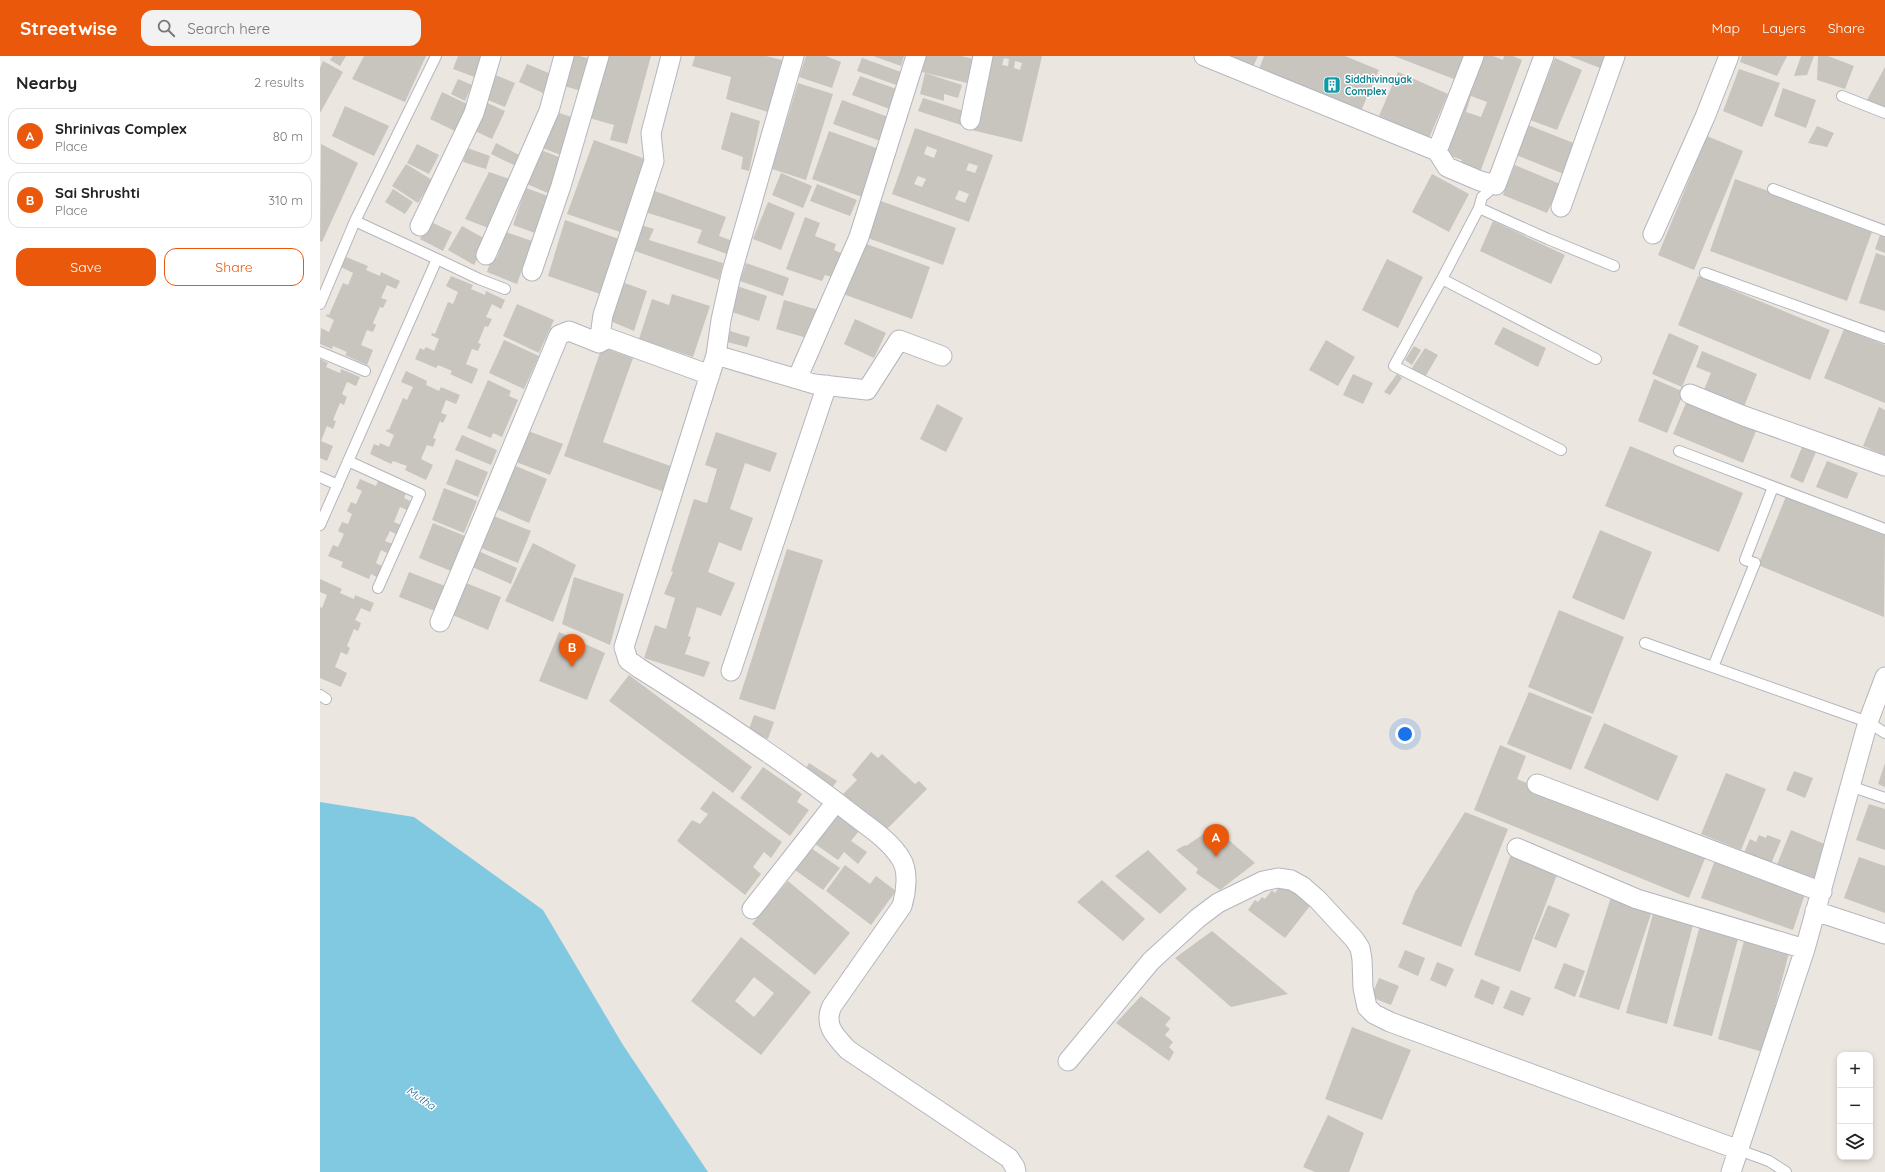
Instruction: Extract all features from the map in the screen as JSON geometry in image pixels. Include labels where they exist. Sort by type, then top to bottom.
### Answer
[{"type":"street","points":[[420,226],[474,113],[491,56]]},
{"type":"street","points":[[486,255],[549,111],[564,56]]},
{"type":"street","points":[[532,271],[561,186],[598,56]]},
{"type":"street","points":[[599,343],[604,315],[654,160],[651,133],[671,56]]},
{"type":"street","points":[[794,56],[731,276],[721,320],[716,355],[624,647],[628,660],[709,712],[836,802],[889,844],[902,860],[906,880],[906,893],[902,906],[832,1006],[828,1019],[830,1030],[848,1050],[1009,1158],[1015,1167],[1016,1172]]},
{"type":"street","points":[[797,379],[859,237],[916,56]]},
{"type":"street","points":[[970,120],[983,56]]},
{"type":"street","points":[[1204,56],[1437,151],[1447,167],[1480,181],[1496,185],[1544,56]]},
{"type":"street","points":[[1437,151],[1474,56]]},
{"type":"street","points":[[1561,207],[1615,56]]},
{"type":"street","points":[[1654,234],[1729,56]]},
{"type":"street","points":[[440,622],[559,335],[569,331],[599,343]]},
{"type":"street","points":[[599,343],[608,338],[710,375]]},
{"type":"street","points":[[716,355],[814,384],[866,390],[899,340],[942,356]]},
{"type":"street","points":[[730,671],[827,385]]},
{"type":"street","points":[[1690,394],[1744,416],[1885,466]]},
{"type":"street","points":[[1731,1172],[1805,949],[1868,722],[1885,677]]},
{"type":"street","points":[[1537,784],[1822,892]]},
{"type":"street","points":[[752,909],[836,802]]},
{"type":"street","points":[[1517,848],[1637,899],[1805,949]]},
{"type":"street","points":[[1068,1061],[1151,962],[1198,918],[1218,903],[1263,881],[1278,878],[1291,880],[1302,886],[1318,900],[1354,939],[1360,948],[1362,958],[1364,997],[1367,1007],[1374,1014],[1390,1022],[1739,1150]]},
{"type":"street","points":[[1815,911],[1885,934]]},
{"type":"lane","points":[[320,304],[355,221],[436,56]]},
{"type":"lane","points":[[1842,96],[1885,113]]},
{"type":"lane","points":[[1496,185],[1482,197],[1478,208],[1442,279],[1394,366],[1561,450]]},
{"type":"lane","points":[[1772,189],[1885,230]]},
{"type":"lane","points":[[1478,208],[1548,240],[1614,266]]},
{"type":"lane","points":[[355,221],[479,279],[505,289]]},
{"type":"lane","points":[[320,525],[437,259]]},
{"type":"lane","points":[[1705,273],[1885,338]]},
{"type":"lane","points":[[1442,279],[1596,359]]},
{"type":"lane","points":[[320,352],[364,371]]},
{"type":"lane","points":[[1678,451],[1885,529]]},
{"type":"lane","points":[[348,461],[420,494],[378,588]]},
{"type":"lane","points":[[320,477],[338,485]]},
{"type":"lane","points":[[1713,667],[1755,563],[1745,560],[1773,487]]},
{"type":"lane","points":[[1645,643],[1868,722],[1885,733]]},
{"type":"lane","points":[[1850,786],[1885,798]]},
{"type":"lane","points":[[1739,1150],[1769,1161],[1786,1172]]},
{"type":"water","name":"Mutha","points":[[320,802],[414,817],[543,910],[623,1045],[708,1172],[320,1172]]},
{"type":"building","points":[[333,56],[346,56],[340,66],[330,60]]},
{"type":"building","points":[[364,56],[426,56],[405,102],[352,79]]},
{"type":"building","points":[[458,56],[488,56],[480,79],[453,69]]},
{"type":"building","points":[[572,56],[580,56],[593,60],[585,92],[564,86]]},
{"type":"building","points":[[602,56],[651,56],[627,144],[610,140],[614,125],[586,117]]},
{"type":"building","points":[[695,56],[766,56],[782,60],[768,112],[726,99],[731,77],[692,66]]},
{"type":"building","points":[[806,56],[826,56],[841,62],[832,88],[799,77]]},
{"type":"building","points":[[873,56],[904,56],[901,66]]},
{"type":"building","points":[[926,56],[961,56],[973,59],[967,83],[922,72]]},
{"type":"building","points":[[985,56],[1042,56],[1022,142],[967,129]],"holes":[[[1004,58],[1009,59],[1008,66],[1002,65]],[[1015,61],[1022,63],[1020,70],[1014,68]]]},
{"type":"building","points":[[1228,56],[1258,56],[1253,67]]},
{"type":"building","name":"Siddhivinayak Complex","points":[[1264,56],[1345,56],[1379,70],[1361,111],[1259,69]]},
{"type":"building","points":[[1394,56],[1463,56],[1462,58],[1467,61],[1459,81]]},
{"type":"building","points":[[1478,56],[1493,56],[1503,60],[1504,56],[1513,56],[1522,60],[1479,175],[1459,167],[1462,160],[1437,151]],"holes":[[[1471,96],[1487,102],[1481,117],[1466,112]]]},
{"type":"building","points":[[1569,56],[1605,56],[1600,68]]},
{"type":"building","points":[[1742,56],[1787,56],[1777,76],[1740,62]]},
{"type":"building","points":[[1801,56],[1814,56],[1807,75],[1794,76]]},
{"type":"building","points":[[1818,56],[1828,56],[1854,66],[1845,89],[1817,80]]},
{"type":"building","points":[[862,58],[904,73],[899,86],[857,71]]},
{"type":"building","points":[[1555,58],[1582,70],[1557,130],[1530,120]]},
{"type":"building","points":[[323,61],[343,72],[320,113],[320,68]]},
{"type":"building","points":[[527,64],[551,74],[543,93],[519,82]]},
{"type":"building","points":[[1885,67],[1885,107],[1867,100]]},
{"type":"building","points":[[1739,69],[1780,83],[1762,127],[1723,111]]},
{"type":"building","points":[[1398,72],[1448,94],[1429,138],[1379,116]]},
{"type":"building","points":[[925,73],[962,85],[958,98],[944,94],[944,101],[920,94]]},
{"type":"building","points":[[493,74],[515,83],[505,107],[483,98]]},
{"type":"building","points":[[860,76],[902,91],[895,111],[852,95]]},
{"type":"building","points":[[458,79],[472,85],[465,101],[451,94]]},
{"type":"building","points":[[798,83],[833,94],[806,180],[772,169]]},
{"type":"building","points":[[1783,88],[1816,100],[1806,128],[1774,116]]},
{"type":"building","points":[[442,92],[467,104],[455,131],[430,119]]},
{"type":"building","points":[[923,98],[964,111],[961,125],[918,111]]},
{"type":"building","points":[[842,100],[891,118],[883,142],[833,124]]},
{"type":"building","points":[[483,101],[505,111],[492,139],[471,129]]},
{"type":"building","points":[[345,106],[389,126],[374,156],[332,136]]},
{"type":"building","points":[[554,111],[577,119],[563,156],[540,147]]},
{"type":"building","points":[[731,112],[760,121],[749,171],[741,169],[743,157],[721,149]]},
{"type":"building","points":[[1528,125],[1576,144],[1564,174],[1516,155]]},
{"type":"building","points":[[1817,126],[1834,133],[1827,147],[1808,143]]},
{"type":"building","points":[[915,128],[993,155],[969,222],[892,194]],"holes":[[[927,146],[937,150],[934,158],[924,154]],[[969,163],[978,166],[975,173],[966,170]],[[918,176],[926,179],[922,187],[914,184]],[[959,190],[969,194],[965,203],[955,199]]]},
{"type":"building","points":[[829,131],[879,149],[862,197],[812,179]]},
{"type":"building","points":[[1707,136],[1743,151],[1694,270],[1658,255]]},
{"type":"building","points":[[594,140],[648,160],[623,233],[567,214]]},
{"type":"building","points":[[496,143],[523,157],[518,167],[491,154]]},
{"type":"building","points":[[321,144],[358,163],[322,242],[320,241]]},
{"type":"building","points":[[417,144],[439,155],[429,174],[407,163]]},
{"type":"building","points":[[467,148],[490,156],[486,169],[463,162]]},
{"type":"building","points":[[541,150],[564,159],[550,194],[527,184]]},
{"type":"building","points":[[406,164],[432,180],[418,203],[392,186]]},
{"type":"building","points":[[1515,165],[1560,184],[1547,213],[1503,195]]},
{"type":"building","points":[[489,172],[512,180],[491,229],[465,219]]},
{"type":"building","points":[[781,173],[812,186],[803,208],[772,195]]},
{"type":"building","points":[[1432,174],[1469,194],[1449,232],[1412,212]]},
{"type":"building","points":[[1735,179],[1873,229],[1847,301],[1710,251]]},
{"type":"building","points":[[817,184],[857,200],[850,216],[810,201]]},
{"type":"building","points":[[526,188],[548,196],[535,233],[513,225]]},
{"type":"building","points":[[393,189],[413,202],[405,214],[385,202]]},
{"type":"building","points":[[652,190],[726,217],[719,236],[733,241],[727,254],[697,243],[702,230],[645,212]]},
{"type":"building","points":[[878,200],[956,228],[943,265],[865,237]]},
{"type":"building","points":[[768,202],[795,213],[781,250],[753,239]]},
{"type":"building","points":[[805,217],[820,223],[815,236],[836,244],[834,250],[843,254],[835,278],[825,275],[822,281],[786,269]]},
{"type":"building","points":[[565,220],[619,239],[600,294],[548,276]]},
{"type":"building","points":[[429,221],[452,232],[443,251],[420,239]]},
{"type":"building","points":[[1493,221],[1565,255],[1551,284],[1480,251]]},
{"type":"building","points":[[641,225],[654,229],[649,240],[723,263],[719,280],[632,250]]},
{"type":"building","points":[[462,226],[487,240],[474,265],[448,250]]},
{"type":"building","points":[[506,232],[532,241],[517,284],[487,272],[492,256],[497,258]]},
{"type":"building","points":[[1881,232],[1885,234],[1885,253],[1875,249]]},
{"type":"building","points":[[861,242],[930,267],[912,319],[843,294]]},
{"type":"building","points":[[1876,253],[1885,256],[1885,311],[1859,303]]},
{"type":"building","points":[[346,257],[368,266],[366,270],[380,276],[381,272],[400,281],[396,289],[387,285],[381,298],[387,300],[383,308],[380,307],[373,323],[376,325],[373,332],[367,330],[361,345],[373,350],[367,365],[345,355],[347,352],[333,346],[332,349],[320,344],[321,328],[329,332],[334,320],[326,316],[327,314],[329,315],[343,283],[348,285],[353,273],[341,267]]},
{"type":"building","points":[[1387,259],[1423,277],[1398,328],[1362,310]]},
{"type":"building","points":[[746,263],[789,278],[783,296],[740,281]]},
{"type":"building","points":[[451,276],[473,285],[471,289],[485,295],[486,291],[505,300],[501,309],[492,304],[486,317],[492,319],[488,327],[485,326],[478,343],[481,344],[478,351],[472,349],[466,364],[478,369],[472,384],[450,374],[452,371],[438,365],[436,368],[415,359],[420,348],[424,350],[426,347],[434,351],[439,339],[431,335],[432,333],[435,334],[448,302],[453,304],[458,292],[446,286]]},
{"type":"building","points":[[1698,276],[1830,330],[1810,380],[1678,325]]},
{"type":"building","points":[[622,282],[647,291],[634,331],[608,320]]},
{"type":"building","points":[[737,286],[767,296],[759,321],[729,311]]},
{"type":"building","points":[[672,294],[710,306],[693,357],[639,339],[652,299],[669,305]]},
{"type":"building","points":[[784,300],[822,311],[814,340],[776,329]]},
{"type":"building","points":[[517,304],[554,320],[539,353],[503,336]]},
{"type":"building","points":[[855,319],[886,333],[874,358],[844,344]]},
{"type":"building","points":[[1503,327],[1546,348],[1538,367],[1494,344]]},
{"type":"building","points":[[1844,329],[1885,345],[1885,403],[1824,378]]},
{"type":"building","points":[[730,331],[750,337],[747,347],[727,342]]},
{"type":"building","points":[[1669,333],[1699,346],[1682,387],[1652,374]]},
{"type":"building","points":[[504,340],[539,356],[524,389],[489,373]]},
{"type":"building","points":[[1326,340],[1355,357],[1338,386],[1309,370]]},
{"type":"building","points":[[1414,346],[1421,350],[1412,365],[1405,360]]},
{"type":"building","points":[[602,347],[633,358],[603,442],[676,468],[667,493],[564,456]]},
{"type":"building","points":[[1425,348],[1438,355],[1425,377],[1410,371]]},
{"type":"building","points":[[1702,351],[1757,374],[1743,409],[1703,392],[1711,373],[1696,367]]},
{"type":"building","points":[[320,359],[328,363],[326,367],[340,373],[341,369],[360,377],[356,386],[347,382],[342,394],[347,397],[344,405],[340,403],[333,420],[336,421],[333,429],[327,426],[321,441],[333,446],[327,461],[320,458]]},
{"type":"building","points":[[406,371],[427,381],[426,385],[439,391],[441,387],[460,395],[456,404],[446,400],[441,413],[447,415],[443,423],[440,421],[433,438],[436,439],[433,447],[427,445],[421,459],[433,465],[426,480],[405,470],[407,466],[393,461],[391,464],[370,454],[374,444],[379,446],[380,443],[389,447],[394,435],[386,431],[387,429],[389,430],[403,398],[407,400],[413,387],[401,382]]},
{"type":"building","points":[[1353,374],[1373,383],[1363,404],[1343,395]]},
{"type":"building","points":[[1397,374],[1402,378],[1390,395],[1384,392]]},
{"type":"building","points":[[1654,379],[1684,392],[1667,433],[1638,421]]},
{"type":"building","points":[[488,380],[511,391],[509,396],[518,400],[502,437],[493,433],[491,438],[467,428]]},
{"type":"building","points":[[1688,398],[1758,426],[1743,463],[1673,434]]},
{"type":"building","points":[[937,404],[963,418],[946,452],[920,439]]},
{"type":"building","points":[[1879,407],[1885,410],[1885,455],[1863,446]]},
{"type":"building","points":[[523,429],[563,444],[550,475],[511,460]]},
{"type":"building","points":[[716,432],[777,453],[770,472],[745,463],[730,509],[753,518],[741,551],[719,542],[708,572],[735,583],[721,616],[697,607],[688,636],[691,637],[685,654],[710,662],[704,677],[644,658],[655,625],[666,629],[675,598],[664,594],[673,572],[671,571],[694,499],[707,503],[717,469],[705,465]]},
{"type":"building","points":[[462,435],[497,450],[491,465],[455,450]]},
{"type":"building","points":[[1804,442],[1818,447],[1803,483],[1790,477]]},
{"type":"building","points":[[1630,446],[1743,493],[1719,552],[1605,506]]},
{"type":"building","points":[[456,459],[488,472],[478,497],[446,484]]},
{"type":"building","points":[[1827,461],[1858,473],[1847,499],[1816,487]]},
{"type":"building","points":[[511,464],[547,479],[529,523],[492,507]]},
{"type":"building","points":[[360,479],[376,486],[379,479],[407,491],[404,498],[410,501],[407,510],[400,507],[394,522],[401,525],[396,534],[390,531],[385,541],[393,544],[389,554],[381,550],[376,563],[384,567],[379,578],[371,574],[369,579],[341,567],[343,562],[328,556],[333,545],[338,547],[344,534],[338,531],[342,522],[348,524],[352,514],[347,511],[351,502],[356,504],[362,491],[356,488]]},
{"type":"building","points":[[444,488],[477,501],[464,533],[432,520]]},
{"type":"building","points":[[1787,494],[1885,534],[1884,617],[1758,565]]},
{"type":"building","points":[[489,514],[531,531],[518,563],[476,546]]},
{"type":"building","points":[[433,523],[465,536],[451,571],[419,558]]},
{"type":"building","points":[[1600,530],[1652,552],[1624,620],[1572,598]]},
{"type":"building","points":[[533,543],[576,565],[553,622],[505,601]]},
{"type":"building","points":[[787,549],[823,560],[775,710],[739,699]]},
{"type":"building","points":[[476,550],[517,568],[511,584],[470,566]]},
{"type":"building","points":[[409,572],[445,586],[435,611],[399,597]]},
{"type":"building","points":[[574,577],[624,594],[610,645],[562,624]]},
{"type":"building","points":[[320,579],[342,589],[340,593],[354,599],[355,595],[374,603],[370,612],[361,608],[355,620],[361,623],[358,631],[354,629],[347,646],[350,648],[347,655],[341,652],[335,667],[347,673],[341,687],[320,678],[320,607],[322,608],[327,595],[320,592]]},
{"type":"building","points":[[461,581],[501,597],[488,630],[448,613]]},
{"type":"building","points":[[1559,610],[1624,637],[1593,714],[1528,687]]},
{"type":"building","points":[[559,632],[605,653],[587,700],[539,681]]},
{"type":"building","points":[[629,675],[752,767],[733,793],[609,701]]},
{"type":"building","points":[[1529,692],[1592,717],[1571,770],[1507,744]]},
{"type":"building","points":[[754,715],[774,722],[768,739],[748,732]]},
{"type":"building","points":[[1604,723],[1678,756],[1658,801],[1584,768]]},
{"type":"building","points":[[1500,745],[1526,756],[1517,779],[1706,856],[1689,898],[1474,810]]},
{"type":"building","points":[[871,752],[878,758],[882,754],[915,784],[919,781],[927,789],[885,831],[843,794],[857,780],[852,775]]},
{"type":"building","points":[[809,763],[837,781],[829,792],[803,774]]},
{"type":"building","points":[[1885,763],[1885,787],[1878,784]]},
{"type":"building","points":[[763,767],[802,794],[797,802],[809,810],[790,836],[740,798]]},
{"type":"building","points":[[1794,771],[1813,778],[1805,798],[1786,790]]},
{"type":"building","points":[[1726,773],[1766,789],[1741,850],[1701,834]]},
{"type":"building","points":[[713,791],[782,842],[771,858],[764,852],[753,867],[761,874],[745,895],[677,841],[692,820],[700,824],[708,814],[700,809]]},
{"type":"building","points":[[1869,804],[1885,809],[1885,850],[1856,840]]},
{"type":"building","points":[[1465,812],[1508,829],[1461,947],[1402,924],[1415,892]]},
{"type":"building","points":[[835,814],[859,831],[851,841],[867,852],[858,864],[844,852],[838,860],[815,844]]},
{"type":"building","points":[[1214,827],[1255,863],[1220,890],[1196,873],[1198,869],[1176,850],[1185,845],[1186,846]]},
{"type":"building","points":[[1791,830],[1827,845],[1812,882],[1776,867]]},
{"type":"building","points":[[1759,835],[1766,838],[1767,835],[1781,840],[1771,864],[1744,853],[1750,839],[1756,842]]},
{"type":"building","points":[[811,848],[840,868],[823,890],[795,870]]},
{"type":"building","points":[[1148,850],[1187,889],[1160,914],[1115,876]]},
{"type":"building","points":[[1511,854],[1558,872],[1520,972],[1474,955]]},
{"type":"building","points":[[1859,857],[1885,866],[1885,913],[1844,898]]},
{"type":"building","points":[[1715,860],[1806,891],[1793,930],[1701,898]]},
{"type":"building","points":[[845,865],[870,884],[876,876],[896,891],[871,925],[826,891]]},
{"type":"building","points":[[1102,880],[1145,919],[1123,941],[1077,902]]},
{"type":"building","points":[[788,881],[850,933],[815,975],[752,924]]},
{"type":"building","points":[[1279,887],[1297,888],[1313,902],[1285,938],[1248,910],[1255,900],[1258,902],[1262,897],[1265,899],[1272,890],[1275,893]]},
{"type":"building","points":[[1612,894],[1653,908],[1619,1010],[1579,997]]},
{"type":"building","points":[[1548,905],[1570,914],[1556,948],[1534,939]]},
{"type":"building","points":[[1654,910],[1694,921],[1667,1024],[1626,1013]]},
{"type":"building","points":[[1700,925],[1739,935],[1712,1036],[1673,1026]]},
{"type":"building","points":[[1212,931],[1288,994],[1231,1007],[1175,958]]},
{"type":"building","points":[[741,937],[811,992],[761,1055],[691,1001]],"holes":[[[754,977],[774,993],[754,1017],[735,1001]]]},
{"type":"building","points":[[1745,937],[1790,949],[1763,1052],[1718,1039]]},
{"type":"building","points":[[1405,950],[1425,958],[1418,976],[1398,967]]},
{"type":"building","points":[[1437,962],[1454,969],[1446,987],[1430,980]]},
{"type":"building","points":[[1564,963],[1585,971],[1575,997],[1554,988]]},
{"type":"building","points":[[1379,978],[1399,986],[1391,1005],[1371,997]]},
{"type":"building","points":[[1481,979],[1500,987],[1493,1005],[1474,997]]},
{"type":"building","points":[[1511,990],[1531,998],[1523,1016],[1503,1008]]},
{"type":"building","points":[[1141,996],[1171,1018],[1165,1025],[1170,1029],[1165,1035],[1173,1042],[1169,1047],[1174,1052],[1169,1061],[1116,1023]]},
{"type":"building","points":[[1352,1027],[1411,1050],[1382,1120],[1325,1099]]},
{"type":"building","points":[[1328,1115],[1364,1133],[1349,1172],[1315,1172],[1303,1167]]},
{"type":"place","name":"Siddhivinayak Complex","points":[[1332,85]]},
{"type":"place","name":"Sai Shrushti","points":[[572,667]]},
{"type":"place","name":"Shrinivas Complex","points":[[1216,857]]}]
